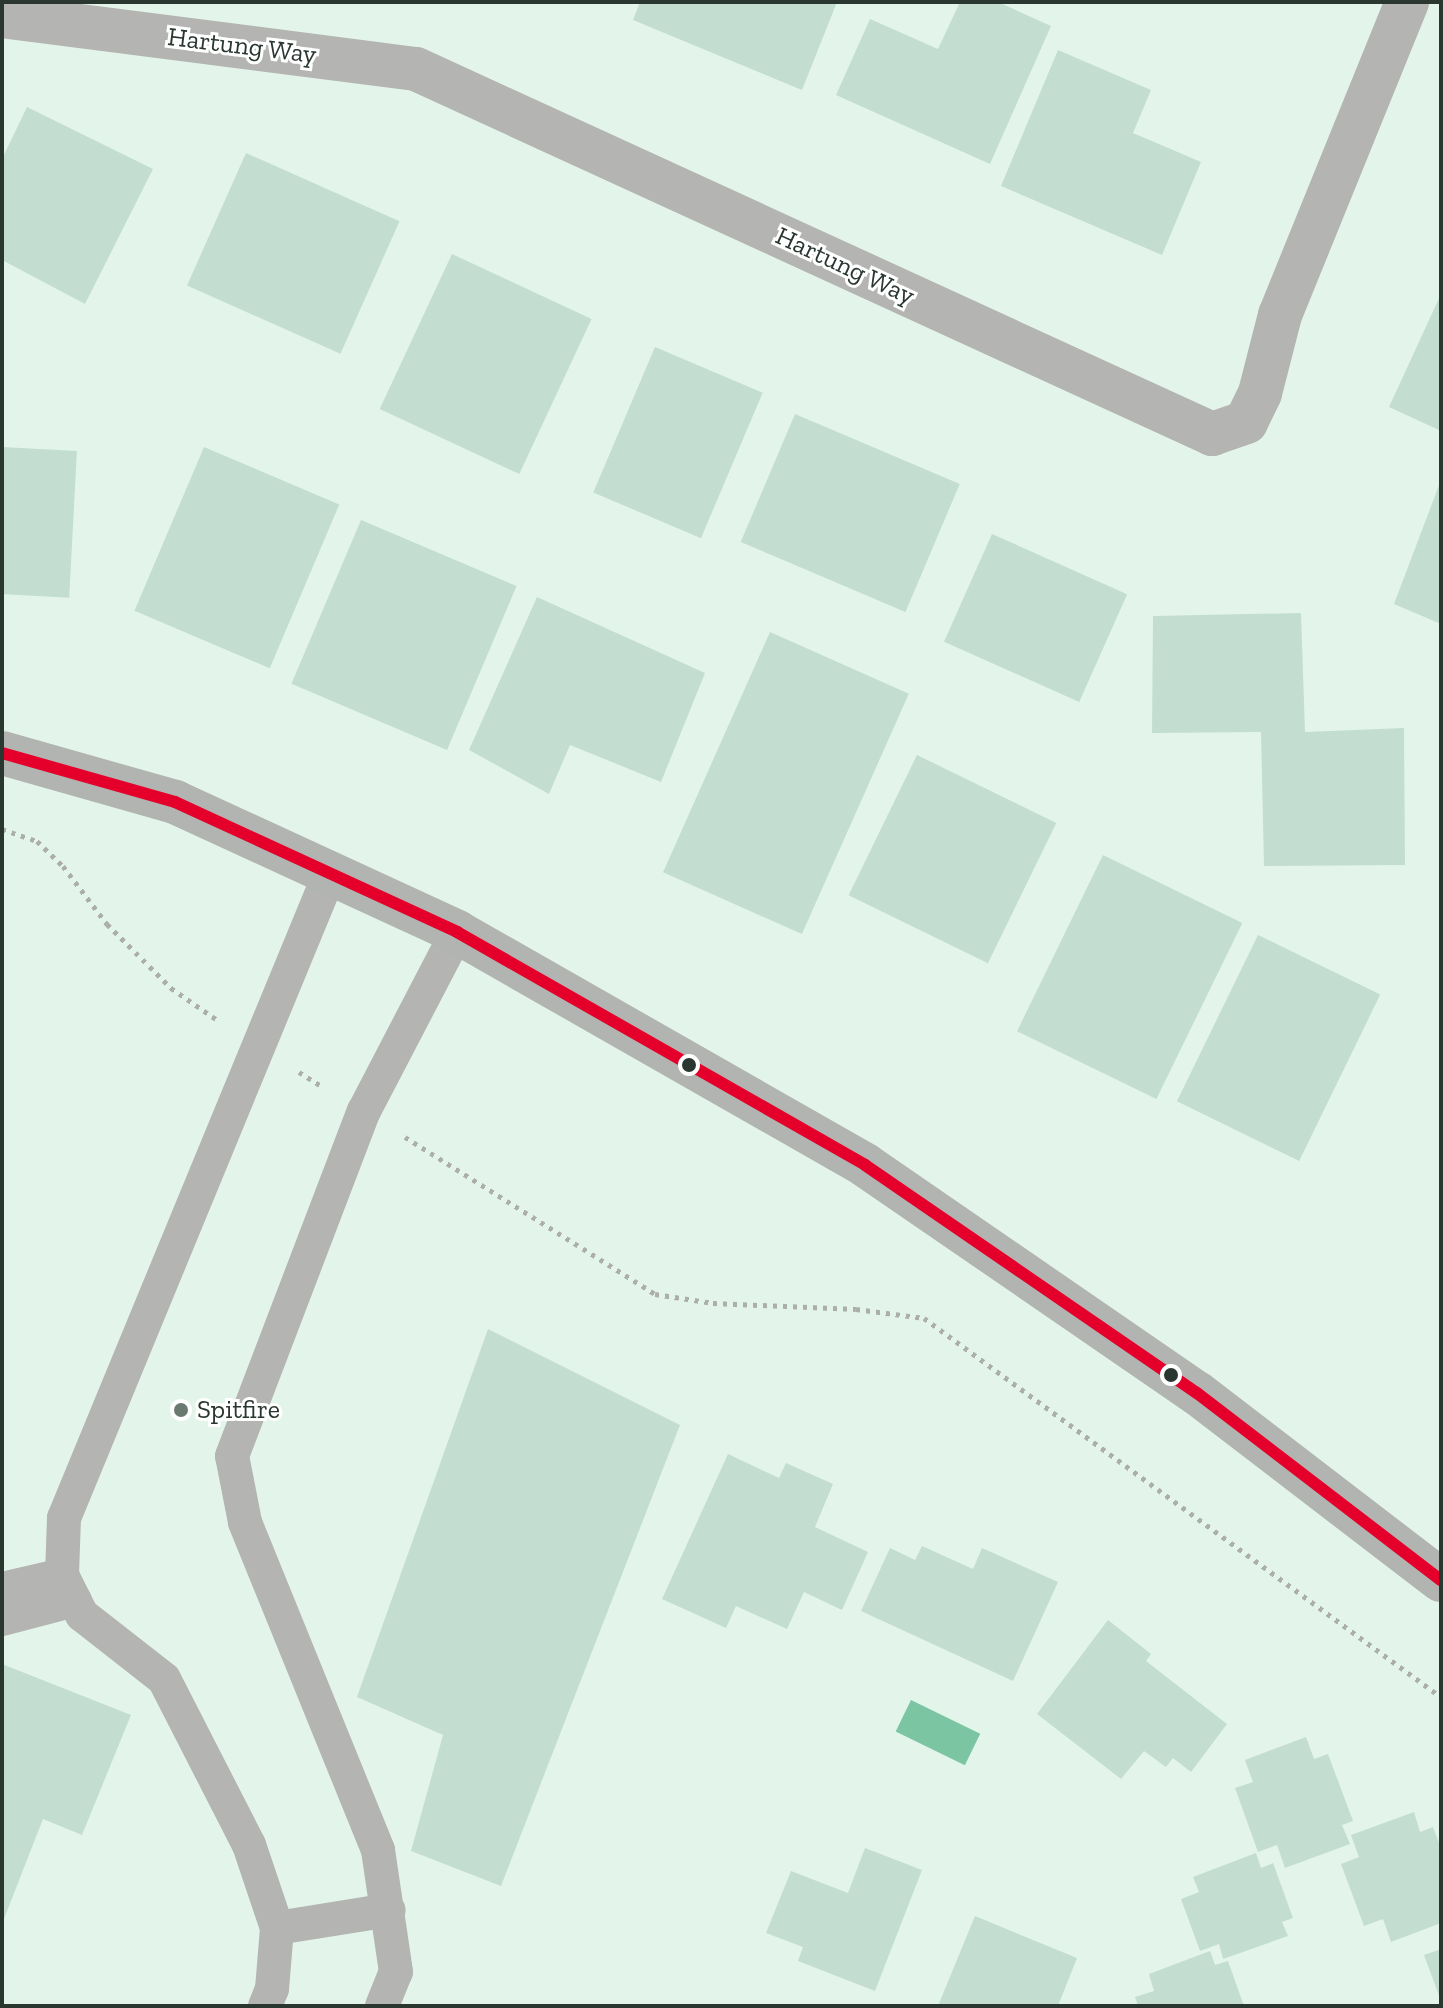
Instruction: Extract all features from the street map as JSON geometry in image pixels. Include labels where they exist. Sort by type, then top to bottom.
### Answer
[{"type":"main road","points":[[2,753],[175,802],[457,932],[865,1165],[1197,1393],[1441,1580]]},
{"type":"street","name":"Hartung Way","points":[[2,16],[416,69],[1212,434],[1246,422],[1260,393],[1280,315],[1407,2]]},
{"type":"lane","points":[[265,2006],[272,1989],[277,1928],[249,1845],[164,1679],[82,1615],[69,1587],[64,1518],[330,873]]},
{"type":"lane","points":[[382,2006],[396,1972],[378,1850],[245,1522],[232,1456],[364,1111],[457,932]]},
{"type":"lane","points":[[2,1589],[69,1587]]},
{"type":"lane","points":[[2,1619],[69,1587]]},
{"type":"lane","points":[[277,1928],[389,1910]]},
{"type":"path","points":[[2,829],[37,841],[107,924],[171,988],[222,1023]]},
{"type":"path","points":[[290,1067],[330,1091]]},
{"type":"path","points":[[403,1135],[655,1294],[713,1303],[856,1309],[924,1318],[1441,1697]]},
{"type":"shaded area","points":[[911,1700],[980,1734],[965,1765],[896,1731]]},
{"type":"building","points":[[640,2],[837,2],[802,90],[633,20]]},
{"type":"building","points":[[960,2],[998,2],[1051,26],[990,164],[836,95],[870,19],[938,49]]},
{"type":"building","points":[[1058,50],[1151,90],[1133,133],[1201,162],[1162,255],[1001,186]]},
{"type":"building","points":[[27,107],[153,169],[85,304],[2,260],[2,159]]},
{"type":"building","points":[[246,153],[399,221],[340,354],[187,285]]},
{"type":"building","points":[[452,254],[592,319],[519,474],[380,409]]},
{"type":"building","points":[[1441,294],[1441,431],[1389,407]]},
{"type":"building","points":[[655,347],[763,393],[701,538],[593,492]]},
{"type":"building","points":[[795,414],[960,484],[905,612],[741,542]]},
{"type":"building","points":[[2,447],[77,451],[69,598],[2,594]]},
{"type":"building","points":[[204,447],[339,504],[270,668],[134,611]]},
{"type":"building","points":[[1441,480],[1441,624],[1394,604]]},
{"type":"building","points":[[361,520],[517,586],[447,750],[291,684]]},
{"type":"building","points":[[992,534],[1127,594],[1079,702],[944,642]]},
{"type":"building","points":[[537,597],[705,673],[661,782],[570,745],[549,794],[469,750]]},
{"type":"building","points":[[1301,613],[1305,732],[1404,728],[1405,865],[1264,866],[1261,732],[1152,733],[1153,616]]},
{"type":"building","points":[[770,632],[909,694],[802,934],[663,872]]},
{"type":"building","points":[[917,755],[1056,823],[988,963],[849,895]]},
{"type":"building","points":[[1103,855],[1242,923],[1156,1099],[1017,1031]]},
{"type":"building","points":[[1258,935],[1380,995],[1299,1161],[1177,1101]]},
{"type":"building","points":[[488,1329],[680,1425],[501,1886],[411,1851],[443,1735],[357,1697]]},
{"type":"building","points":[[728,1454],[779,1478],[786,1463],[833,1484],[815,1527],[868,1552],[842,1610],[804,1592],[787,1629],[736,1606],[726,1628],[662,1599]]},
{"type":"building","points":[[922,1546],[973,1569],[982,1548],[1058,1582],[1013,1681],[861,1611],[890,1548],[915,1560]]},
{"type":"building","points":[[1108,1620],[1151,1654],[1146,1661],[1227,1724],[1191,1772],[1173,1758],[1166,1767],[1144,1751],[1121,1779],[1037,1714]]},
{"type":"building","points":[[2,1664],[131,1715],[82,1835],[43,1819],[2,1924]]},
{"type":"building","points":[[1306,1737],[1314,1759],[1328,1754],[1353,1821],[1342,1825],[1350,1844],[1285,1868],[1277,1845],[1258,1852],[1235,1788],[1253,1782],[1245,1760]]},
{"type":"building","points":[[1414,1812],[1420,1832],[1433,1827],[1441,1848],[1441,1923],[1391,1942],[1383,1919],[1364,1926],[1341,1864],[1359,1857],[1351,1835]]},
{"type":"building","points":[[865,1848],[922,1870],[875,1991],[798,1961],[803,1947],[766,1933],[791,1871],[848,1893]]},
{"type":"building","points":[[1256,1853],[1261,1868],[1273,1863],[1293,1918],[1282,1922],[1288,1936],[1223,1959],[1219,1944],[1200,1951],[1181,1899],[1199,1892],[1193,1877]]},
{"type":"building","points":[[975,1916],[1077,1958],[1058,2006],[938,2006]]},
{"type":"building","points":[[1441,1949],[1441,2001],[1424,1955]]},
{"type":"building","points":[[1210,1951],[1215,1965],[1228,1961],[1244,2006],[1138,2006],[1135,1997],[1154,1991],[1149,1974]]},
{"type":"transit line","points":[[2,753],[175,802],[457,932],[865,1165],[1197,1393],[1441,1580]]},
{"type":"place","name":"Spitfire","points":[[181,1410]]}]
